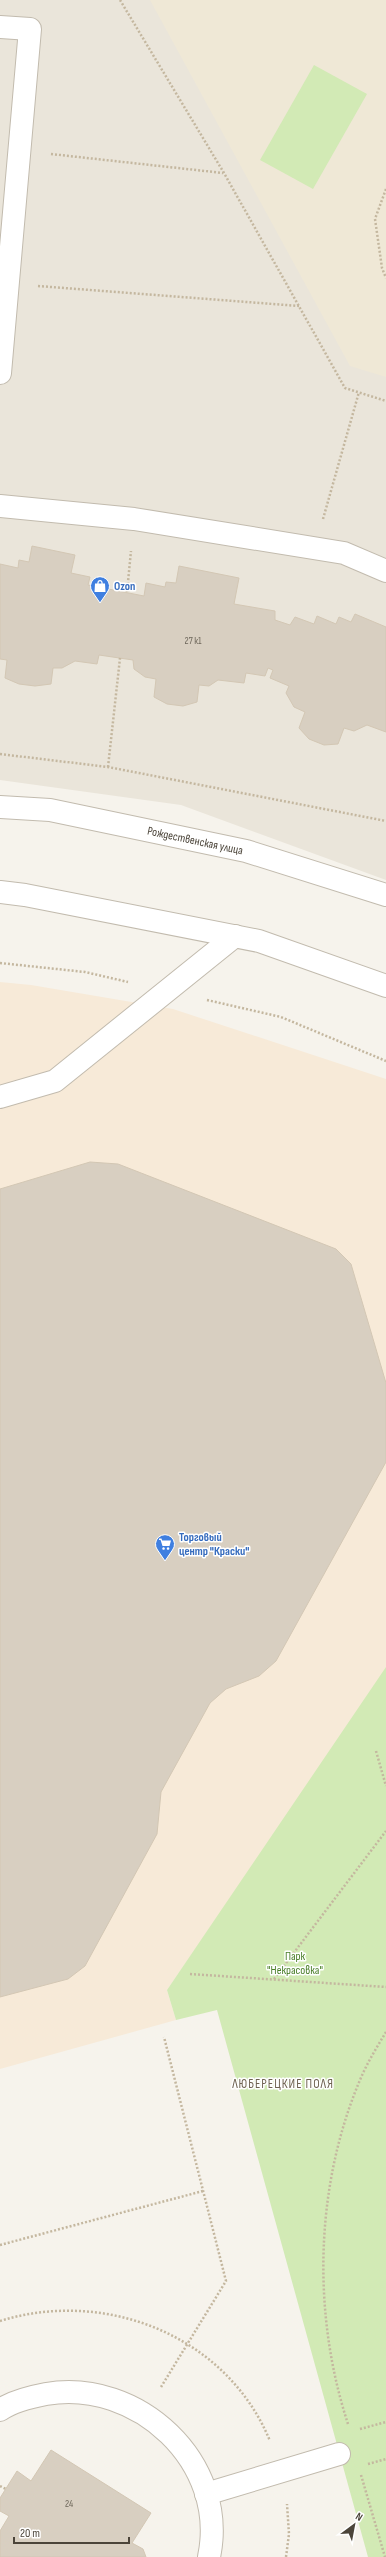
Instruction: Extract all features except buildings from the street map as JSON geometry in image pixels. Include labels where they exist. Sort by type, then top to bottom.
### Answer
[{"type":"street","points":[[0,27],[30,29],[0,373]]},
{"type":"street","points":[[0,506],[134,518],[344,553],[386,571]]},
{"type":"street","name":"Рождественская улица","points":[[0,807],[50,810],[246,851],[386,895]]},
{"type":"street","points":[[0,892],[25,895],[259,941],[386,986]]},
{"type":"street","points":[[0,1097],[55,1081],[235,936]]},
{"type":"street","points":[[0,2410],[31,2396],[58,2392],[86,2392],[113,2398],[145,2413],[162,2425],[181,2445],[196,2468],[206,2494],[211,2522],[209,2557]]},
{"type":"street","points":[[206,2494],[339,2454]]},
{"type":"path","points":[[120,0],[224,173],[345,388],[386,401]]},
{"type":"path","points":[[19,151],[224,173]]},
{"type":"path","points":[[386,188],[375,219],[382,268],[386,278]]},
{"type":"path","points":[[8,284],[299,306]]},
{"type":"path","points":[[314,548],[359,392]]},
{"type":"path","points":[[127,592],[134,518]]},
{"type":"path","points":[[108,767],[120,658]]},
{"type":"path","points":[[0,754],[108,767],[386,821]]},
{"type":"path","points":[[376,1751],[386,1786]]},
{"type":"path","points":[[274,1980],[386,1831]]},
{"type":"path","points":[[190,1974],[386,1987]]},
{"type":"path","points":[[350,2432],[339,2397],[326,2334],[324,2285],[326,2218],[336,2152],[360,2080],[386,2032]]},
{"type":"path","points":[[145,2413],[226,2281],[164,2037]]},
{"type":"path","points":[[0,2245],[203,2191]]},
{"type":"path","points":[[0,2321],[21,2315],[57,2310],[93,2310],[129,2318],[162,2330],[187,2344],[222,2371],[246,2398],[265,2429],[280,2472],[287,2498],[288,2534],[286,2557]]},
{"type":"path","points":[[365,2465],[386,2459]]},
{"type":"path","points":[[358,2467],[385,2557]]},
{"type":"path","points":[[0,2486],[6,2489]]},
{"type":"shaded area","points":[[0,0],[386,0],[386,880],[181,805],[0,780]]},
{"type":"shaded area","points":[[150,0],[386,0],[386,377],[350,366]]},
{"type":"shaded area","name":"Торговый центр \"Краски\"","points":[[0,982],[31,985],[173,1009],[386,1079],[386,1673],[167,1990],[176,2020],[0,2069]]},
{"type":"green space","points":[[314,65],[367,94],[313,189],[260,160]]},
{"type":"green space","name":"Парк \"Некрасовка\"","points":[[386,1667],[386,2557],[368,2557],[217,2010],[176,2020],[167,1990]]},
{"type":"place","name":"Ozon","points":[[100,603]]},
{"type":"place","name":"Торговый центр \"Краски\"","points":[[165,1561]]},
{"type":"district","name":"ЛЮБЕРЕЦКИЕ ПОЛЯ","points":[[283,2084]]}]
